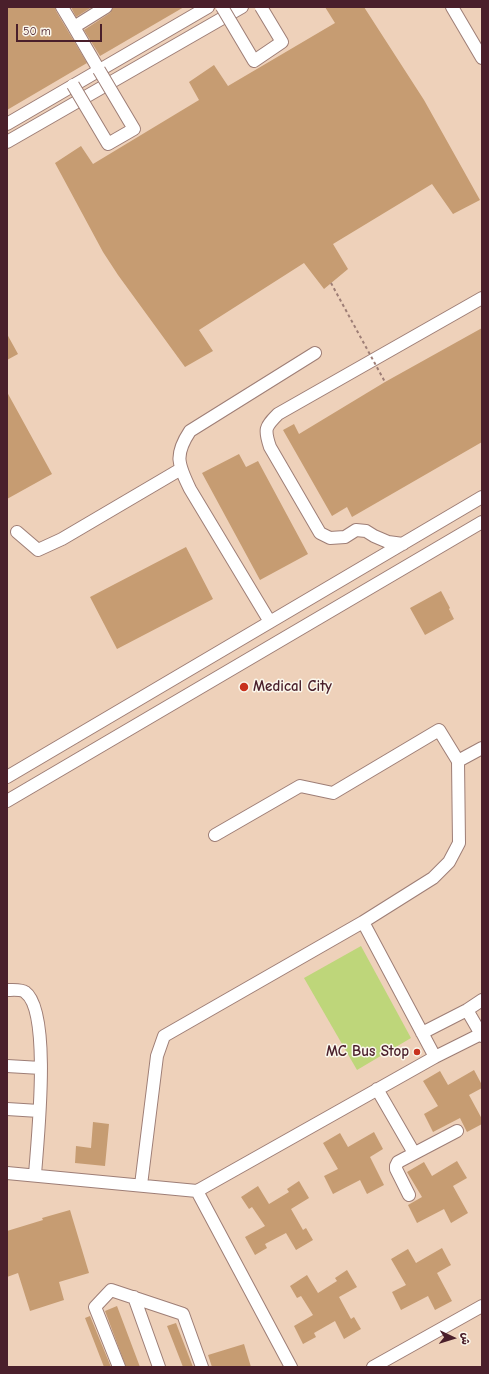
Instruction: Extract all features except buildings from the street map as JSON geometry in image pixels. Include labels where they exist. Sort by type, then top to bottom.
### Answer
[{"type":"street","points":[[62,7],[134,129],[108,144],[73,85]]},
{"type":"street","points":[[74,27],[106,7]]},
{"type":"street","points":[[7,124],[208,7]]},
{"type":"street","points":[[222,7],[254,61],[282,42],[261,7]]},
{"type":"street","points":[[7,142],[242,7]]},
{"type":"street","points":[[452,7],[482,58]]},
{"type":"street","points":[[403,544],[388,542],[366,531],[356,530],[345,537],[330,538],[320,533],[270,447],[266,434],[268,424],[278,414],[482,298]]},
{"type":"street","points":[[270,622],[190,489],[179,459],[181,444],[190,431],[315,353]]},
{"type":"street","points":[[17,532],[38,550],[62,540],[182,469]]},
{"type":"street","points":[[7,776],[482,498]]},
{"type":"street","points":[[7,801],[482,522]]},
{"type":"street","points":[[141,1185],[158,1056],[164,1036],[362,922],[433,878],[449,862],[459,843],[458,761],[439,730],[333,793],[300,786],[214,836]]},
{"type":"street","points":[[458,761],[482,748]]},
{"type":"street","points":[[362,922],[435,1057]]},
{"type":"street","points":[[7,990],[22,991],[29,996],[38,1020],[41,1068],[35,1175]]},
{"type":"street","points":[[422,1033],[467,1010],[482,1000]]},
{"type":"street","points":[[7,1173],[197,1191],[435,1057],[481,1035],[467,1010]]},
{"type":"street","points":[[7,1066],[41,1068]]},
{"type":"street","points":[[377,1089],[414,1153]]},
{"type":"street","points":[[7,1108],[39,1111]]},
{"type":"street","points":[[409,1195],[396,1169],[398,1162],[457,1131]]},
{"type":"street","points":[[197,1191],[291,1367]]},
{"type":"street","points":[[119,1367],[95,1307],[111,1290],[183,1314],[202,1367]]},
{"type":"street","points":[[134,1297],[159,1367]]},
{"type":"street","points":[[373,1367],[482,1306]]},
{"type":"path","points":[[331,283],[385,382]]},
{"type":"shaded area","name":"Medical City","points":[[7,7],[482,7],[482,1367],[7,1367]]},
{"type":"green space","points":[[361,946],[411,1038],[357,1070],[304,978]]},
{"type":"place","name":"Medical City","points":[[244,687]]},
{"type":"place","name":"MC Bus Stop","points":[[417,1052]]}]
